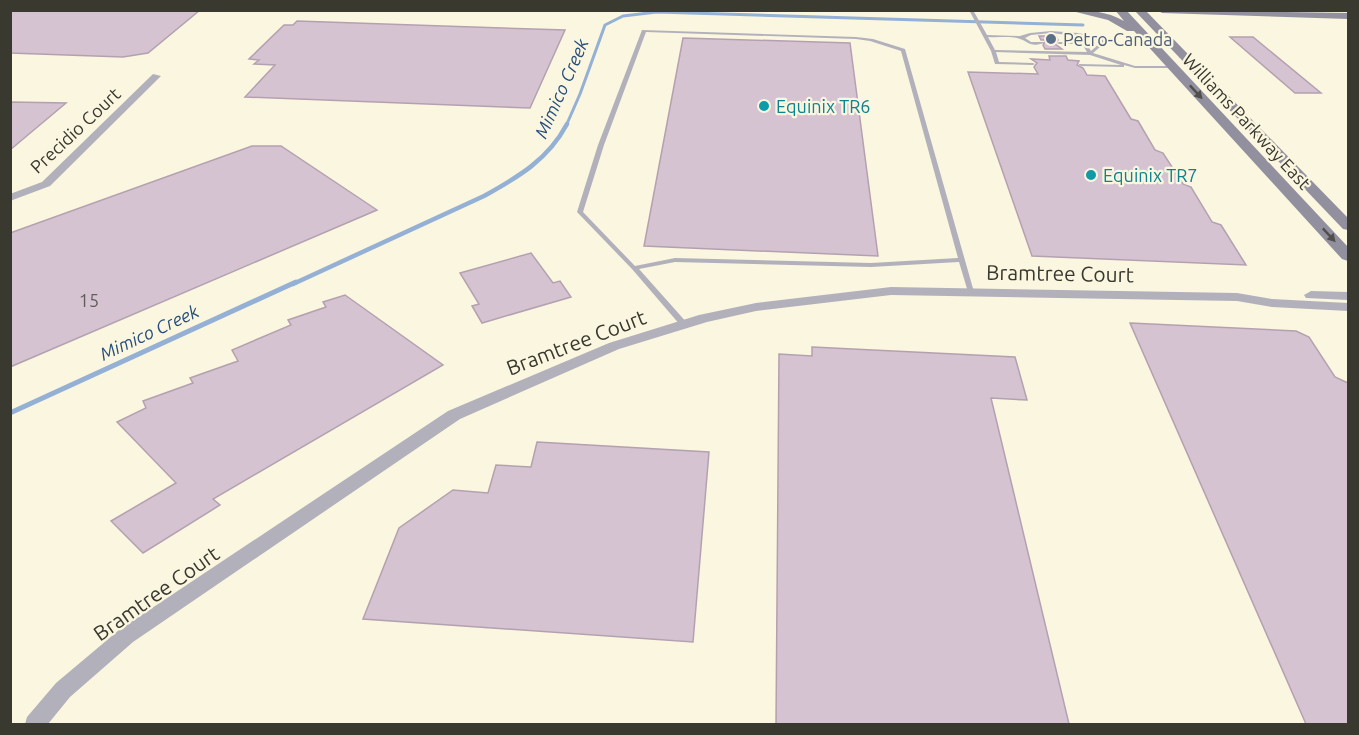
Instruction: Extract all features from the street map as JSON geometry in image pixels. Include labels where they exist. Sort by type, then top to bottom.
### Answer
[{"type":"main road","points":[[1073,10],[1111,18],[1141,35]]},
{"type":"main road","name":"Williams Parkway East","points":[[1120,10],[1348,256]]},
{"type":"main road","name":"Williams Parkway East","points":[[1139,10],[1348,226]]},
{"type":"main road","points":[[1162,10],[1348,16]]},
{"type":"street","name":"Precidio Court","points":[[10,198],[46,184],[156,76]]},
{"type":"street","name":"Bramtree Court","points":[[34,724],[63,690],[126,636],[454,415],[614,346],[684,324],[756,307],[799,300],[891,291],[1237,297],[1270,294],[1348,296]]},
{"type":"street","name":"Bramtree Court","points":[[1237,297],[1272,303],[1348,307]]},
{"type":"lane","points":[[971,10],[998,63],[1033,64]]},
{"type":"lane","points":[[684,324],[580,212],[601,145],[644,31],[856,38],[903,50],[971,292]]},
{"type":"lane","points":[[985,36],[1020,37],[1031,33],[1105,40],[1090,54]]},
{"type":"lane","points":[[1056,38],[1079,36]]},
{"type":"lane","points":[[1079,36],[1090,54]]},
{"type":"lane","points":[[1020,37],[1030,43],[1041,40]]},
{"type":"lane","points":[[1059,43],[1084,44]]},
{"type":"lane","points":[[993,51],[1090,54],[1135,67]]},
{"type":"lane","points":[[1014,52],[1019,64]]},
{"type":"lane","points":[[1081,65],[1172,67]]},
{"type":"lane","points":[[634,268],[675,260],[871,265],[962,260]]},
{"type":"building","points":[[10,10],[200,10],[148,53],[123,57],[10,53]]},
{"type":"building","points":[[297,21],[565,30],[530,108],[245,97],[275,65],[254,64],[259,60],[249,59],[284,25],[293,25]]},
{"type":"building","points":[[1039,36],[1056,36],[1058,40],[1055,44],[1062,49],[1045,49],[1043,45],[1046,40],[1041,40]]},
{"type":"building","points":[[1230,37],[1253,37],[1321,93],[1295,93]]},
{"type":"building","name":"Equinix TR6","points":[[683,38],[850,43],[878,256],[644,246]]},
{"type":"building","name":"Equinix TR7","points":[[1049,56],[1066,56],[1068,60],[1079,61],[1077,65],[1083,68],[1087,75],[1105,76],[1131,119],[1138,121],[1155,150],[1163,153],[1183,184],[1191,187],[1212,222],[1221,225],[1246,265],[1032,256],[968,72],[1038,74],[1034,67],[1037,63],[1031,59],[1050,60]]},
{"type":"building","points":[[10,102],[66,103],[10,150]]},
{"type":"building","points":[[252,146],[281,146],[377,210],[10,367],[10,233]]},
{"type":"building","points":[[531,253],[553,283],[560,281],[571,297],[482,323],[472,306],[479,304],[460,273]]},
{"type":"building","points":[[345,295],[443,365],[213,499],[220,505],[143,553],[111,521],[176,483],[117,422],[146,408],[143,401],[193,383],[190,378],[238,361],[232,350],[291,325],[288,320],[326,307],[323,302]]},
{"type":"building","points":[[1130,323],[1296,331],[1309,337],[1335,377],[1348,383],[1348,724],[1306,724]]},
{"type":"building","points":[[812,347],[1015,357],[1027,400],[991,398],[1069,724],[776,724],[779,354],[812,356]]},
{"type":"building","points":[[537,442],[709,452],[693,642],[363,619],[399,528],[453,490],[488,493],[496,465],[531,467]]},
{"type":"waterway","name":"Mimico Creek","points":[[567,125],[605,25],[623,16],[657,12],[1083,25]]},
{"type":"waterway","name":"Mimico Creek","points":[[293,284],[497,189],[541,158],[551,148],[567,125]]},
{"type":"waterway","name":"Mimico Creek","points":[[10,413],[296,282]]},
{"type":"place","name":"Petro-Canada","points":[[1051,39]]},
{"type":"place","name":"Equinix TR6","points":[[764,106]]},
{"type":"place","name":"Equinix TR7","points":[[1091,175]]}]
